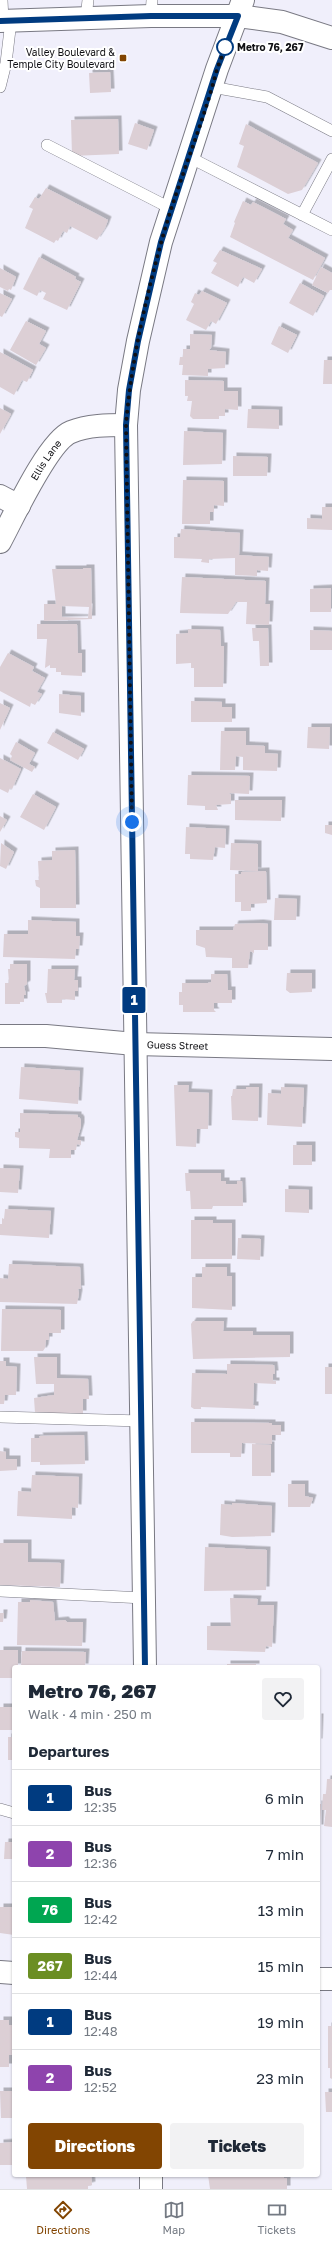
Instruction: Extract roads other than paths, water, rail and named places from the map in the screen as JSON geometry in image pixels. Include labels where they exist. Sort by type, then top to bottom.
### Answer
[{"type":"main road","points":[[145,1665],[126,425],[129,390],[138,341],[161,242],[217,69],[240,8]]},
{"type":"main road","points":[[4,16],[87,9],[240,8],[332,38]]},
{"type":"main road","name":"Ellis Lane","points":[[0,542],[45,458],[70,432],[100,425],[126,425]]},
{"type":"main road","points":[[0,496],[19,506]]},
{"type":"main road","name":"Guess Street","points":[[0,1036],[46,1036],[135,1044],[332,1049]]},
{"type":"main road","points":[[0,1972],[12,1972]]},
{"type":"main road","points":[[320,1979],[332,1979]]},
{"type":"main road","points":[[151,2177],[151,2189]]},
{"type":"lane","points":[[0,87],[6,63],[4,16]]},
{"type":"lane","points":[[212,87],[267,97],[332,131]]},
{"type":"lane","points":[[47,145],[172,209]]},
{"type":"lane","points":[[189,157],[332,230]]},
{"type":"lane","points":[[302,215],[332,159]]},
{"type":"lane","points":[[0,1417],[141,1421]]},
{"type":"lane","points":[[0,1591],[144,1598]]},
{"type":"lane","points":[[0,1809],[12,1812]]},
{"type":"place","name":"Metro 76, 267","points":[[225,47]]},
{"type":"place","name":"Valley Boulevard & Temple City Boulevard","points":[[123,58]]}]
